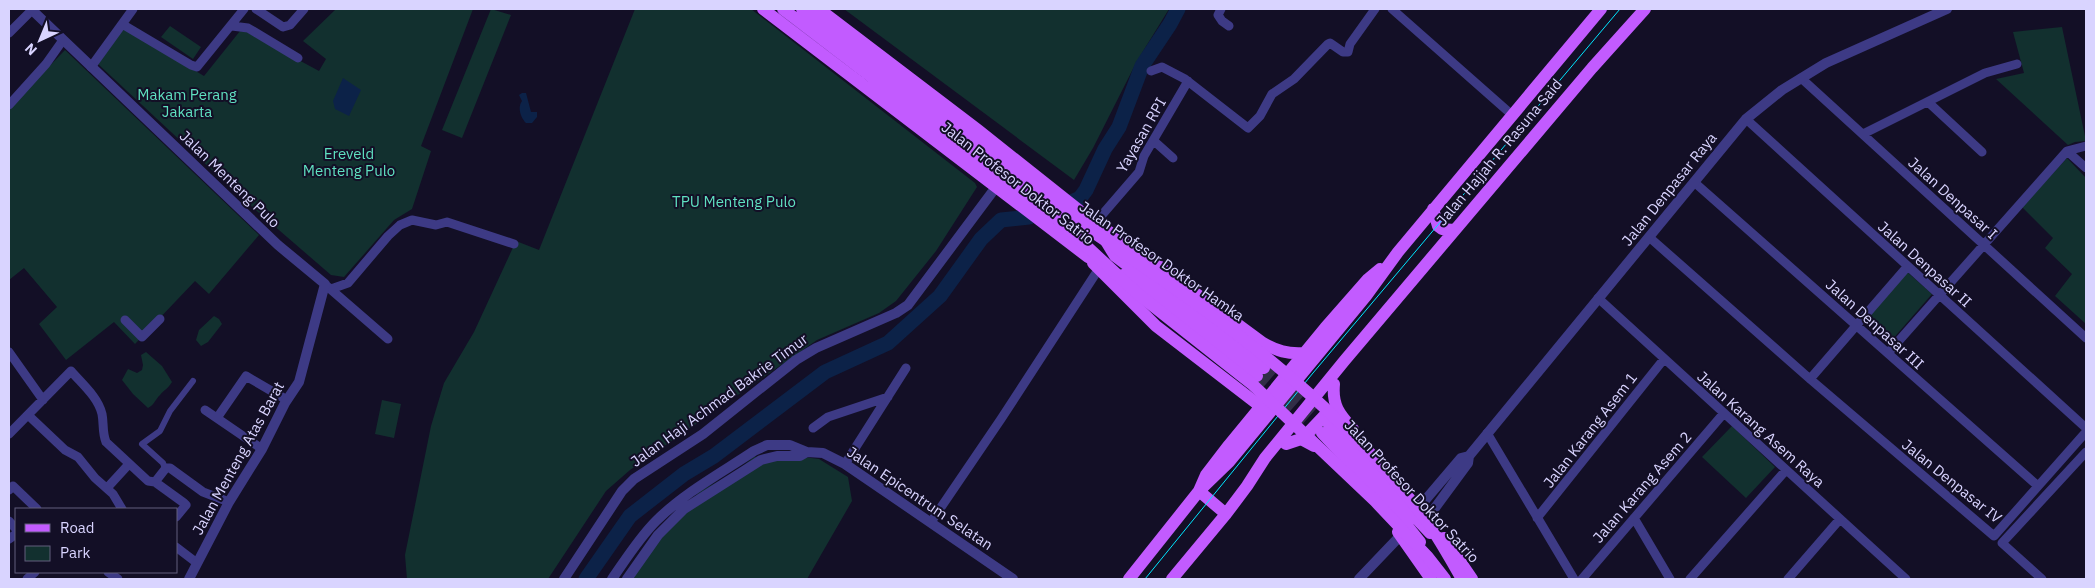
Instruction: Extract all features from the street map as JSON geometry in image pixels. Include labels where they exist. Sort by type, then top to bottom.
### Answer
[{"type":"main road","name":"Jalan Profesor Doktor Satrio","points":[[763,9],[1088,257],[1124,275],[1261,372],[1115,256],[1095,223],[978,130],[819,9]]},
{"type":"main road","name":"Jalan Profesor Doktor Hamka","points":[[784,9],[1055,217],[1138,294],[1252,384],[1375,501],[1427,556],[1445,579]]},
{"type":"main road","name":"Jalan Profesor Doktor Hamka","points":[[802,9],[1075,220],[1160,278],[1268,358],[1346,427],[1394,480],[1434,531],[1462,579]]},
{"type":"main road","name":"Jalan Hajjah R. Rasuna Said","points":[[1129,579],[1199,491],[1229,462],[1366,296],[1392,259],[1511,114],[1601,9]]},
{"type":"main road","name":"Jalan Hajjah R. Rasuna Said","points":[[1172,579],[1248,486],[1265,458],[1380,318],[1604,54],[1645,9]]},
{"type":"main road","points":[[1433,209],[1438,226],[1442,229],[1454,230]]},
{"type":"main road","points":[[1095,223],[1137,250],[1279,352],[1290,354],[1304,353]]},
{"type":"main road","points":[[1088,257],[1098,270],[1156,326],[1260,406]]},
{"type":"main road","name":"Jalan Hajjah R. Rasuna Said","points":[[1199,491],[1206,474],[1304,353],[1368,279],[1392,259]]},
{"type":"main road","name":"Jalan Hajjah R. Rasuna Said","points":[[1248,486],[1261,474],[1286,444],[1371,338],[1380,318]]},
{"type":"main road","points":[[1239,389],[1252,389],[1273,367],[1270,353],[1263,342]]},
{"type":"main road","points":[[1334,384],[1333,399],[1344,418],[1412,493],[1472,579]]},
{"type":"main road","points":[[1344,418],[1334,414],[1326,414],[1308,433],[1309,440],[1401,535],[1431,579]]},
{"type":"main road","name":"Jalan Profesor Doktor Satrio","points":[[1440,579],[1429,555],[1396,512],[1325,429],[1472,579]]},
{"type":"main road","points":[[1286,444],[1301,440],[1314,446]]},
{"type":"main road","points":[[1199,491],[1226,514]]},
{"type":"street","points":[[9,33],[32,9]]},
{"type":"street","name":"Jalan Menteng Pulo","points":[[32,9],[271,239],[328,287]]},
{"type":"street","points":[[91,67],[133,9]]},
{"type":"street","points":[[122,24],[191,65],[198,67],[244,9]]},
{"type":"street","points":[[256,9],[283,28],[290,25],[304,9]]},
{"type":"street","points":[[1221,9],[1218,15],[1219,18],[1229,26]]},
{"type":"street","points":[[1151,71],[1162,67],[1188,82],[1248,128],[1260,116],[1272,94],[1294,79],[1328,44],[1330,43],[1343,52],[1348,52],[1350,44],[1375,9]]},
{"type":"street","points":[[1392,9],[1511,114]]},
{"type":"street","name":"Jalan Denpasar Raya","points":[[1429,516],[1468,463],[1469,456],[1487,433],[1746,119],[1782,90],[1826,63],[1947,9]]},
{"type":"street","points":[[232,26],[248,28],[298,58]]},
{"type":"street","points":[[9,105],[46,64],[63,40]]},
{"type":"street","points":[[1863,134],[1986,73],[2017,64]]},
{"type":"street","name":"Jalan Denpasar I","points":[[1801,78],[2086,338]]},
{"type":"street","name":"Yayasan RPI","points":[[1095,223],[1139,172],[1144,156],[1188,82]]},
{"type":"street","points":[[1928,102],[1982,152]]},
{"type":"street","name":"Jalan Denpasar II","points":[[1746,119],[2086,428]]},
{"type":"street","points":[[1154,141],[1173,158]]},
{"type":"street","points":[[1888,353],[2067,150],[2086,146]]},
{"type":"street","points":[[2067,150],[2086,168]]},
{"type":"street","name":"Jalan Denpasar III","points":[[1694,182],[2038,486]]},
{"type":"street","name":"Jalan Haji Achmad Bakrie Timur","points":[[564,579],[622,491],[634,479],[703,434],[808,352],[896,313],[908,305],[996,187]]},
{"type":"street","points":[[328,287],[348,283],[388,236],[400,225],[412,220],[436,225],[447,222],[514,244]]},
{"type":"street","name":"Jalan Denpasar IV","points":[[1648,237],[1810,379],[1994,536],[2086,432]]},
{"type":"street","points":[[1810,379],[1907,267]]},
{"type":"street","points":[[931,522],[1098,270]]},
{"type":"street","points":[[328,287],[385,336]]},
{"type":"street","name":"Jalan Menteng Atas Barat","points":[[189,579],[229,502],[262,449],[287,400],[299,382],[328,287]]},
{"type":"street","name":"Jalan Karang Asem Raya","points":[[1598,298],[1840,519],[1896,576],[1906,579]]},
{"type":"street","points":[[125,320],[142,337],[160,319]]},
{"type":"street","points":[[9,352],[43,400]]},
{"type":"street","name":"Jalan Karang Asem 1","points":[[1538,518],[1664,359]]},
{"type":"street","points":[[845,464],[906,368]]},
{"type":"street","points":[[9,434],[71,371],[96,399],[102,415],[102,434],[106,442],[148,482],[155,482],[186,505],[178,515]]},
{"type":"street","points":[[217,418],[246,376],[287,400]]},
{"type":"street","points":[[165,469],[163,464],[142,444],[160,431],[170,411],[185,394],[193,381]]},
{"type":"street","points":[[813,428],[828,417],[888,397]]},
{"type":"street","points":[[204,410],[262,449]]},
{"type":"street","name":"Jalan Karang Asem 2","points":[[1582,579],[1724,413]]},
{"type":"street","points":[[28,415],[65,450],[78,457],[95,478],[108,488],[121,508]]},
{"type":"street","points":[[9,418],[16,426]]},
{"type":"street","points":[[1487,433],[1574,579]]},
{"type":"street","points":[[790,445],[790,456]]},
{"type":"street","points":[[627,579],[666,526],[694,497],[754,451],[767,446],[790,445],[807,452]]},
{"type":"street","points":[[612,579],[641,538],[655,522],[694,497],[761,460],[776,456],[800,456],[807,452]]},
{"type":"street","name":"Jalan Epicentrum Selatan","points":[[807,452],[823,453],[845,464],[1013,579]]},
{"type":"street","points":[[2042,579],[2002,543],[2086,452]]},
{"type":"street","name":"Jalan Denpasar Raya","points":[[1420,505],[1461,458],[1469,456]]},
{"type":"street","points":[[108,488],[129,464]]},
{"type":"street","points":[[155,482],[165,469],[170,468],[203,492],[229,502]]},
{"type":"street","points":[[1690,579],[1786,470]]},
{"type":"street","points":[[9,490],[12,486],[36,508]]},
{"type":"street","points":[[1634,518],[1670,579]]},
{"type":"street","points":[[1788,579],[1840,519]]},
{"type":"street","points":[[1359,579],[1401,535]]},
{"type":"street","points":[[178,549],[197,563]]},
{"type":"green space","name":"Ereveld Menteng Pulo","points":[[336,9],[473,9],[421,146],[431,151],[412,209],[394,220],[344,277],[331,275],[243,199],[98,64],[124,28],[204,76],[240,31],[247,32],[319,71],[326,59],[303,41]]},
{"type":"green space","points":[[491,9],[511,15],[462,138],[442,130]]},
{"type":"green space","name":"TPU Menteng Pulo","points":[[635,9],[751,9],[975,183],[977,187],[936,251],[896,301],[879,313],[817,340],[630,470],[606,491],[548,579],[407,579],[405,555],[431,426],[444,383],[474,332],[516,241],[539,250]]},
{"type":"green space","points":[[844,9],[1169,9],[1137,61],[1093,148],[1074,180]]},
{"type":"green space","points":[[170,26],[201,47],[193,59],[161,37]]},
{"type":"green space","points":[[2062,27],[2086,141],[2068,145],[1996,79],[2024,73],[2013,32]]},
{"type":"green space","points":[[65,50],[259,235],[209,294],[195,281],[135,344],[114,322],[66,360],[39,324],[57,307],[24,268],[9,280],[9,108]]},
{"type":"green space","points":[[2067,158],[2086,178],[2086,324],[2055,296],[2072,274],[2045,248],[2053,238],[2022,207]]},
{"type":"green space","points":[[1906,271],[1932,294],[1891,341],[1865,318]]},
{"type":"green space","points":[[214,316],[222,324],[208,342],[201,346],[196,340],[199,330]]},
{"type":"green space","points":[[146,352],[162,366],[172,382],[148,408],[122,380],[128,369],[137,373],[142,370],[141,355]]},
{"type":"green space","points":[[382,400],[401,404],[394,438],[375,434]]},
{"type":"green space","points":[[1732,426],[1775,467],[1746,498],[1702,457]]},
{"type":"green space","points":[[780,454],[819,459],[848,477],[852,501],[807,579],[624,579],[656,531],[702,490],[734,473],[754,457]]},
{"type":"water","points":[[343,78],[361,90],[349,116],[335,109],[333,101]]},
{"type":"water","points":[[526,93],[531,112],[537,112],[537,117],[532,123],[526,123],[521,116],[520,107],[522,101],[519,95]]},
{"type":"waterway","points":[[1071,202],[1080,198],[1086,190],[1105,149],[1119,127],[1142,66],[1178,9]]},
{"type":"waterway","points":[[586,579],[630,516],[684,474],[714,456],[825,372],[888,343],[940,296],[981,239],[1001,220],[1029,217]]},
{"type":"tunnel","points":[[1264,368],[1329,425]]},
{"type":"tunnel","points":[[1257,376],[1322,433]]},
{"type":"tram line","points":[[1145,579],[1313,373],[1620,9]]},
{"type":"park label","name":"Makam Perang Jakarta","points":[[187,102]]}]
